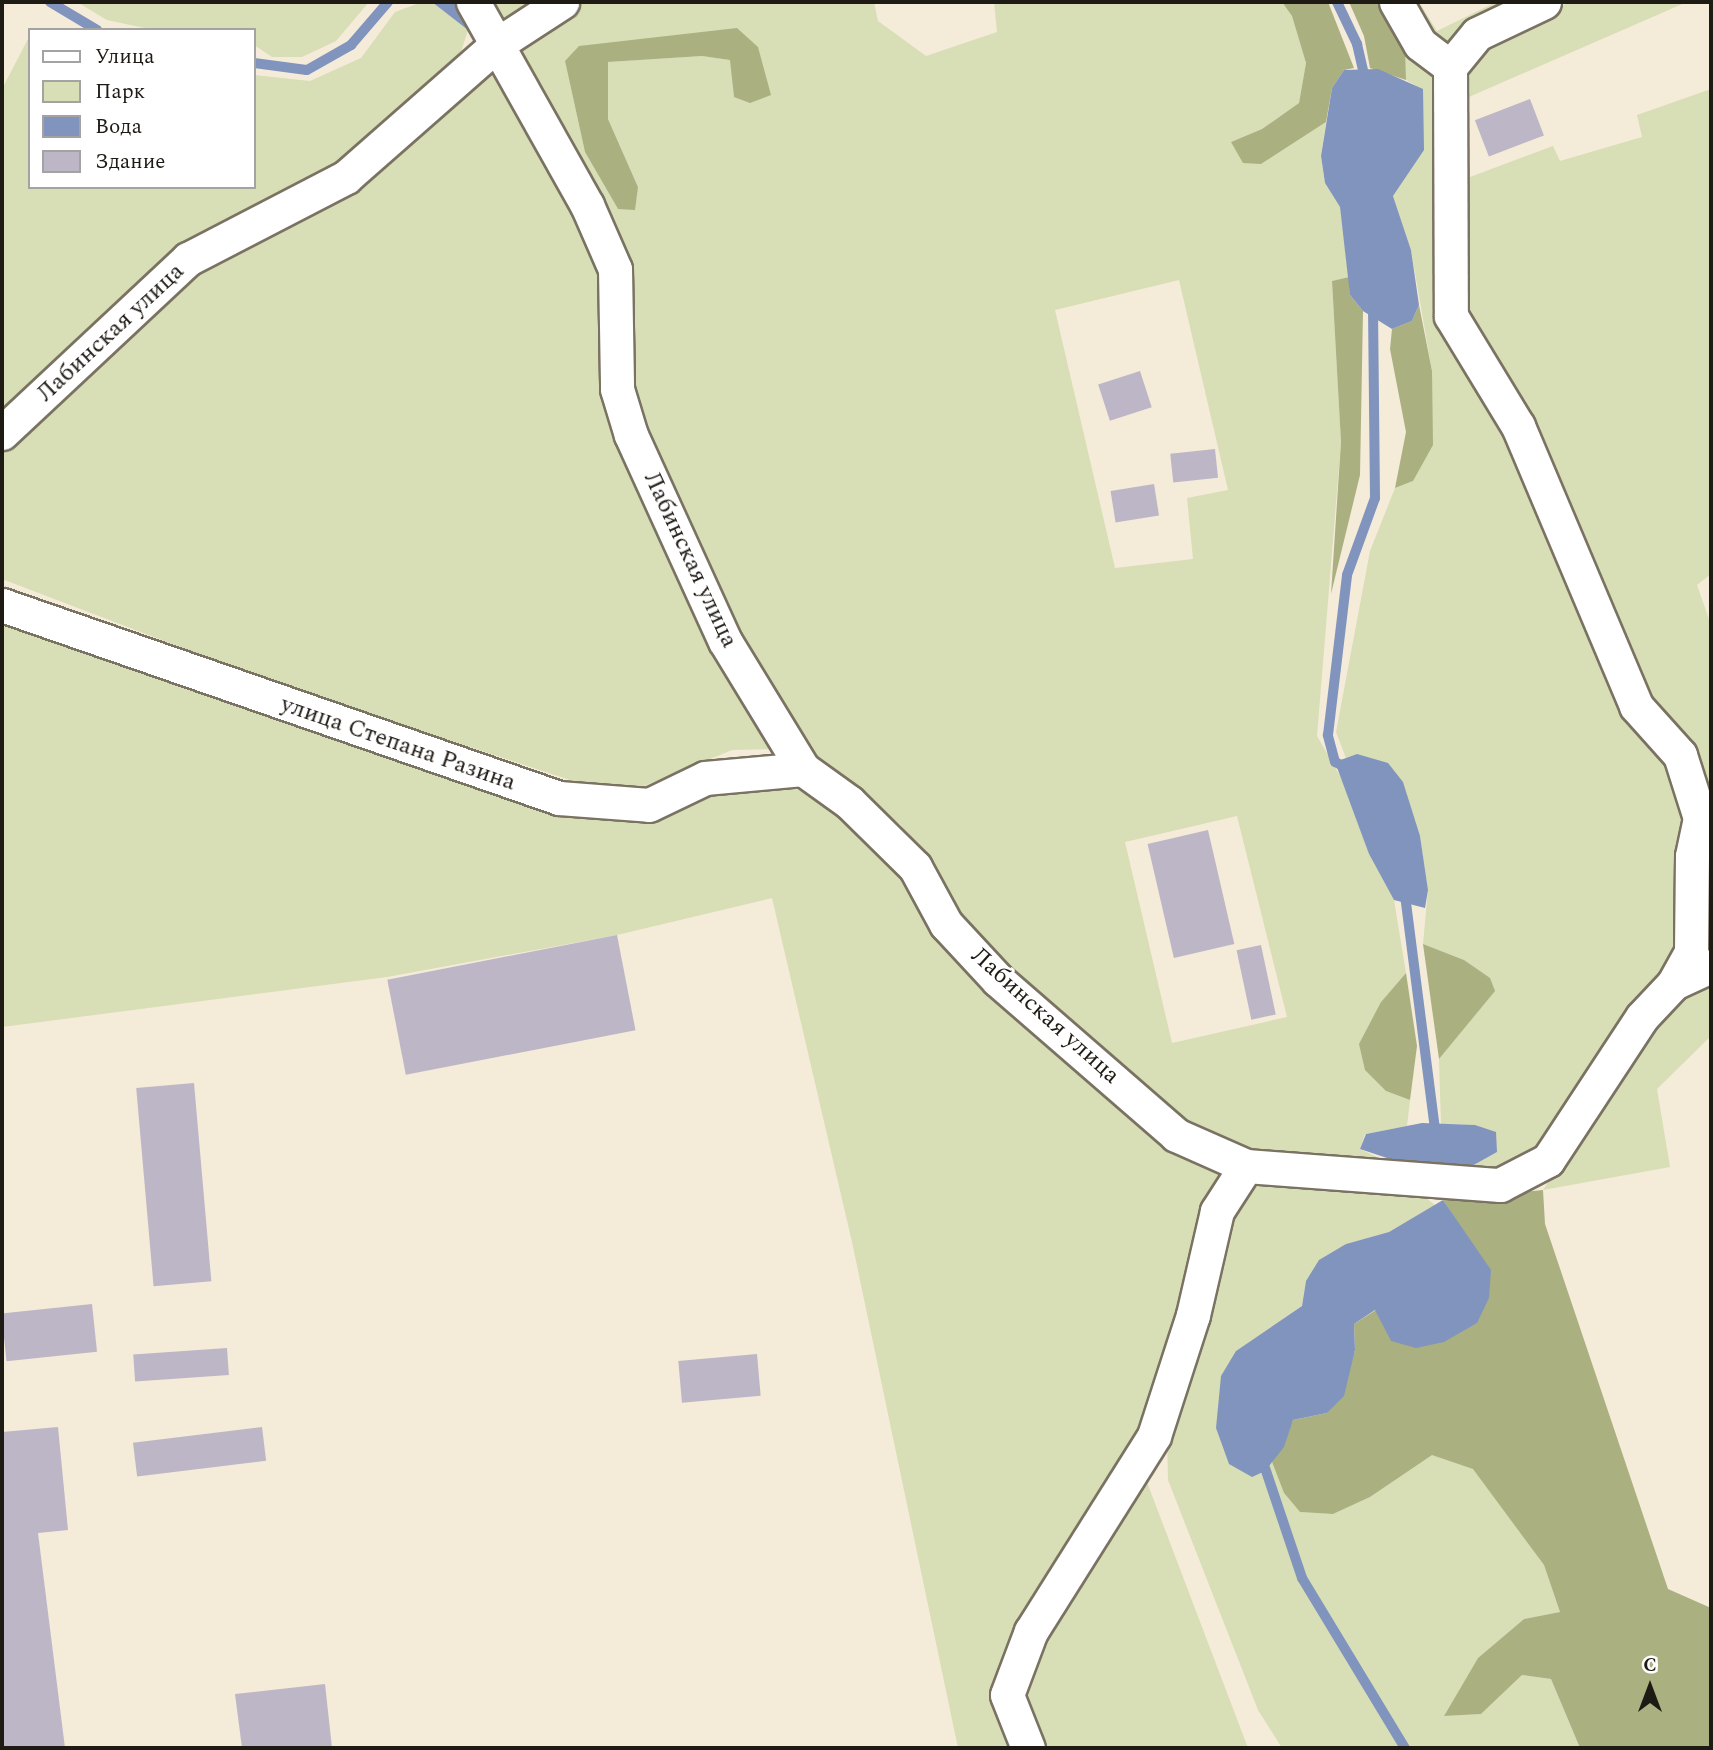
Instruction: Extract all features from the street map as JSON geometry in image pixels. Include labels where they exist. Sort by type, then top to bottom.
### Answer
[{"type":"street","name":"Лабинская улица","points":[[473,2],[587,205],[615,269],[617,389],[631,435],[725,641],[803,769],[849,802],[915,867],[946,924],[998,980],[1176,1135],[1245,1166],[1500,1185],[1548,1160],[1642,1017],[1674,983]]},
{"type":"street","name":"Лабинская улица","points":[[2,433],[188,259],[346,177],[496,45],[562,2]]},
{"type":"street","points":[[1396,2],[1420,44],[1450,67]]},
{"type":"street","points":[[1544,2],[1477,34],[1450,67],[1451,316],[1518,426],[1636,706],[1680,755],[1700,818],[1692,856],[1691,952],[1674,983]]},
{"type":"street","name":"улица Степана Разина","points":[[2,605],[559,798],[649,805],[705,778],[803,769]]},
{"type":"street","points":[[1674,983],[1711,967]]},
{"type":"street","points":[[1028,1748],[1007,1695],[1031,1631],[1154,1436],[1192,1315],[1217,1211],[1245,1166]]},
{"type":"green space","points":[[77,2],[369,2],[336,41],[302,57],[272,57],[256,46],[256,28],[145,28],[107,20]]},
{"type":"green space","points":[[422,2],[432,2],[468,30],[457,64],[332,177],[177,257],[2,420],[2,89],[28,39],[28,189],[256,189],[256,75],[310,81],[361,58],[395,12]]},
{"type":"green space","points":[[497,2],[874,2],[878,21],[926,56],[997,32],[994,2],[1282,2],[1292,16],[1306,63],[1299,103],[1262,129],[1231,142],[1261,164],[1326,122],[1321,156],[1325,183],[1340,207],[1349,277],[1332,281],[1341,442],[1317,736],[1350,793],[1369,854],[1394,900],[1406,973],[1381,1002],[1386,1091],[1410,1100],[1407,1126],[1365,1134],[1360,1149],[1379,1158],[1241,1150],[1176,1122],[961,926],[901,825],[825,770],[794,731],[737,638],[640,429],[629,371],[630,281],[495,14]],"holes":[[[758,47],[734,97],[731,60],[702,56],[608,62],[608,119],[638,187],[618,209],[585,152],[565,61]],[[1179,280],[1228,490],[1187,498],[1193,559],[1115,568],[1055,310]],[[1237,816],[1287,1017],[1172,1043],[1125,842]]]},
{"type":"green space","points":[[1282,2],[1328,2],[1354,68],[1344,70],[1332,88],[1326,122],[1261,164],[1243,163],[1231,142],[1262,129],[1299,103],[1306,63],[1292,16]]},
{"type":"green space","points":[[1349,2],[1384,2],[1405,44],[1406,80],[1370,68],[1364,36]]},
{"type":"green space","points":[[1384,2],[1419,2],[1437,31],[1496,2],[1536,2],[1447,59],[1442,321],[1513,433],[1670,758],[1687,820],[1683,950],[1547,1143],[1495,1170],[1472,1166],[1497,1152],[1475,1125],[1441,1124],[1439,1059],[1494,991],[1464,960],[1423,944],[1428,890],[1420,836],[1357,754],[1346,758],[1336,732],[1370,551],[1395,488],[1413,481],[1432,371],[1411,250],[1393,196],[1423,150],[1423,90],[1406,80],[1405,44]]},
{"type":"green space","points":[[1569,2],[1687,2],[1462,100],[1470,177],[1553,146],[1560,161],[1642,137],[1637,115],[1711,89],[1711,574],[1697,585],[1711,625],[1711,962],[1691,971],[1705,817],[1637,696],[1457,316],[1455,92],[1473,55]]},
{"type":"green space","points":[[737,28],[758,47],[771,95],[750,103],[734,97],[730,60],[702,56],[608,62],[608,119],[638,187],[635,210],[618,209],[585,152],[565,61],[579,46]]},
{"type":"green space","points":[[489,62],[607,270],[609,389],[779,749],[732,750],[634,790],[570,780],[261,678],[2,579],[2,450],[186,276]]},
{"type":"green space","points":[[1349,277],[1350,295],[1363,311],[1360,475],[1331,594],[1341,442],[1332,281]]},
{"type":"green space","points":[[1419,305],[1432,371],[1433,445],[1413,481],[1395,488],[1406,432],[1390,349],[1392,329],[1412,321]]},
{"type":"green space","points":[[2,615],[562,807],[709,787],[796,789],[849,819],[1176,1156],[1231,1174],[1122,1470],[1045,1576],[1015,1641],[1018,1748],[958,1748],[852,1242],[772,898],[617,935],[387,977],[2,1027]]},
{"type":"green space","points":[[1423,944],[1464,960],[1490,978],[1495,991],[1439,1059]]},
{"type":"green space","points":[[1406,973],[1417,1046],[1410,1100],[1386,1091],[1365,1070],[1359,1044],[1381,1002]]},
{"type":"green space","points":[[1711,978],[1711,1036],[1657,1089],[1670,1167],[1543,1190],[1667,1000]]},
{"type":"green space","points":[[1275,1175],[1425,1197],[1435,1205],[1389,1232],[1346,1244],[1306,1281],[1302,1306],[1236,1351],[1265,1471],[1272,1462],[1284,1493],[1300,1512],[1333,1514],[1370,1497],[1432,1454],[1474,1469],[1544,1565],[1560,1612],[1524,1619],[1478,1658],[1444,1716],[1481,1714],[1522,1675],[1551,1679],[1580,1748],[1282,1748],[1258,1710],[1168,1480],[1167,1435],[1218,1244],[1243,1188]]},
{"type":"green space","points":[[1543,1190],[1545,1224],[1668,1589],[1711,1608],[1711,1748],[1580,1748],[1551,1679],[1522,1675],[1481,1714],[1444,1716],[1478,1658],[1524,1619],[1560,1612],[1544,1565],[1473,1469],[1432,1455],[1370,1497],[1333,1514],[1300,1512],[1284,1493],[1272,1462],[1293,1420],[1327,1413],[1355,1351],[1354,1324],[1376,1310],[1391,1340],[1471,1243],[1443,1200]]},
{"type":"green space","points":[[1145,1477],[1248,1748],[1041,1748],[1030,1721],[1025,1683],[1052,1616]]},
{"type":"water","points":[[432,2],[497,2],[487,28],[468,30]]},
{"type":"water","points":[[1378,69],[1423,89],[1424,150],[1393,196],[1411,250],[1419,305],[1412,321],[1392,329],[1363,311],[1350,295],[1340,207],[1325,183],[1321,156],[1332,88],[1344,70]]},
{"type":"water","points":[[1357,754],[1388,763],[1403,782],[1420,836],[1428,890],[1425,908],[1394,900],[1369,854],[1335,762]]},
{"type":"water","points":[[1422,1123],[1475,1125],[1496,1132],[1497,1152],[1472,1166],[1399,1162],[1360,1149],[1366,1134]]},
{"type":"water","points":[[1443,1200],[1491,1270],[1489,1298],[1477,1323],[1444,1342],[1416,1348],[1391,1341],[1375,1310],[1354,1324],[1355,1350],[1344,1396],[1327,1413],[1293,1420],[1284,1447],[1265,1471],[1252,1477],[1229,1464],[1216,1428],[1221,1376],[1236,1351],[1302,1306],[1306,1281],[1319,1260],[1346,1244],[1389,1232]]},
{"type":"building","points":[[1530,99],[1544,135],[1489,157],[1475,120]]},
{"type":"building","points":[[1140,371],[1152,407],[1110,421],[1098,385]]},
{"type":"building","points":[[1215,449],[1218,478],[1173,483],[1170,454]]},
{"type":"building","points":[[1154,484],[1159,516],[1116,522],[1111,491]]},
{"type":"building","points":[[1208,830],[1234,944],[1174,958],[1148,844]]},
{"type":"building","points":[[617,935],[636,1030],[406,1075],[387,980]]},
{"type":"building","points":[[1261,945],[1276,1014],[1251,1020],[1237,950]]},
{"type":"building","points":[[194,1083],[211,1281],[154,1286],[136,1088]]},
{"type":"building","points":[[92,1304],[97,1352],[7,1361],[2,1313]]},
{"type":"building","points":[[227,1348],[229,1375],[135,1381],[133,1355]]},
{"type":"building","points":[[757,1354],[761,1396],[682,1403],[678,1361]]},
{"type":"building","points":[[58,1427],[68,1530],[38,1533],[65,1748],[2,1748],[2,1432]]},
{"type":"building","points":[[262,1427],[266,1461],[137,1477],[133,1443]]},
{"type":"building","points":[[325,1684],[332,1748],[242,1748],[235,1694]]},
{"type":"waterway","points":[[50,2],[94,28]]},
{"type":"waterway","points":[[256,63],[307,70],[351,45],[388,2]]},
{"type":"waterway","points":[[1337,2],[1357,44],[1365,80]]},
{"type":"waterway","points":[[1347,768],[1335,762],[1328,735],[1347,575],[1375,498],[1373,308]]},
{"type":"waterway","points":[[1405,895],[1436,1136]]},
{"type":"waterway","points":[[1262,1459],[1302,1578],[1405,1748]]}]
